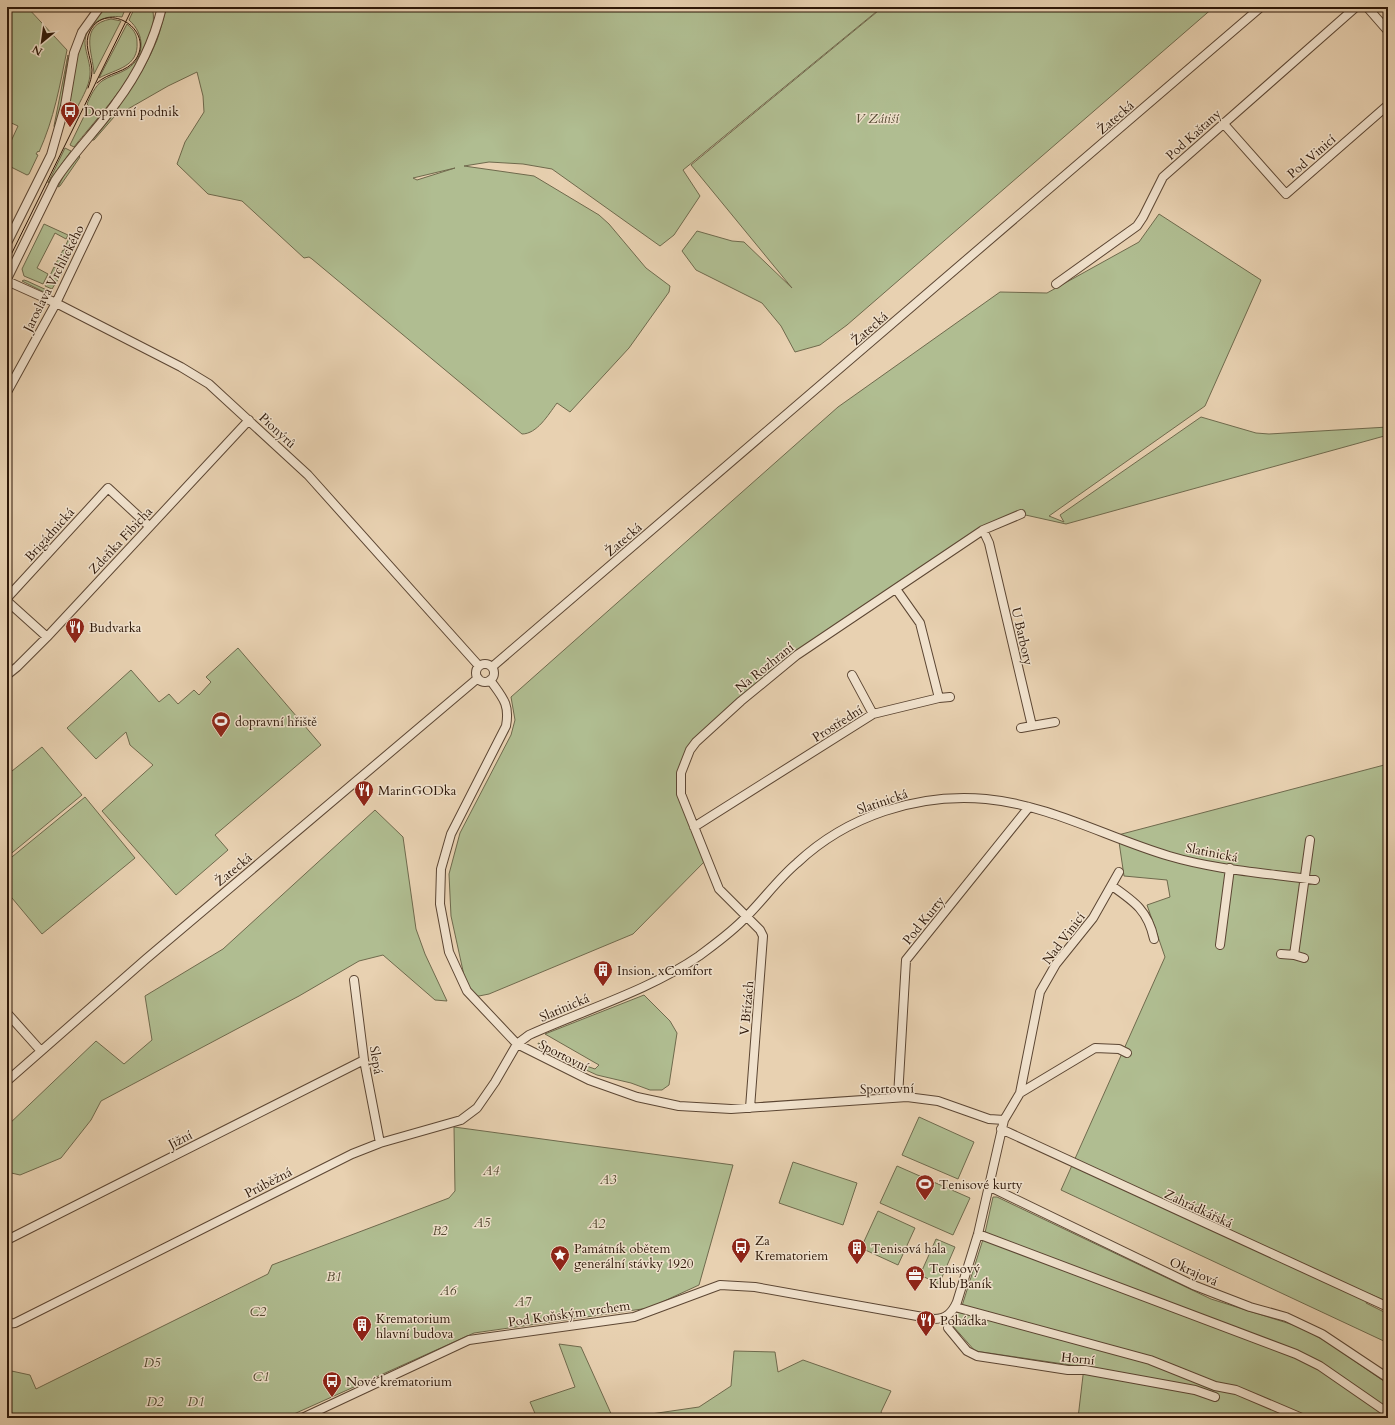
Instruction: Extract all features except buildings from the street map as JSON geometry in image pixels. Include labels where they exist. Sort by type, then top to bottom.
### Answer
[{"type":"street","points":[[7,243],[51,155],[65,106],[74,53],[82,32],[100,7]]},
{"type":"street","points":[[7,280],[55,181],[65,165],[116,103],[140,65],[158,25],[162,7]]},
{"type":"street","name":"Žatecká","points":[[492,667],[1261,7]]},
{"type":"street","name":"Pod Kaštany","points":[[1056,284],[1136,226],[1143,217],[1163,177],[1356,7]]},
{"type":"street","points":[[1367,7],[1388,31]]},
{"type":"street","name":"Pod Vinicí","points":[[1223,123],[1286,194],[1388,105]]},
{"type":"street","name":"Jaroslava Vrchlického","points":[[7,392],[56,302],[97,218]]},
{"type":"street","name":"Pionýrů","points":[[7,280],[56,302],[209,384],[308,475],[479,666]]},
{"type":"street","name":"Zdeňka Fibicha","points":[[7,675],[47,637],[249,420]]},
{"type":"street","name":"Brigádnická","points":[[7,598],[108,488],[149,526]]},
{"type":"street","name":"Na Rozhraní","points":[[746,917],[719,889],[681,794],[680,773],[690,750],[696,742],[741,701],[797,655],[983,530],[1021,514]]},
{"type":"street","name":"U Barbory","points":[[983,530],[989,543],[1032,726]]},
{"type":"street","points":[[896,589],[920,623],[939,698]]},
{"type":"street","points":[[7,602],[47,637]]},
{"type":"street","points":[[486,664],[492,667],[493,675],[490,680],[485,682],[478,678],[476,673],[479,666],[486,664]]},
{"type":"street","points":[[852,675],[873,714]]},
{"type":"street","name":"Žatecká","points":[[7,1081],[146,959],[478,678]]},
{"type":"street","name":"Sportovní","points":[[490,680],[506,703],[508,714],[506,726],[451,834],[442,869],[440,904],[449,952],[467,992],[517,1044],[589,1080],[637,1096],[679,1106],[731,1109],[898,1097],[938,1101],[989,1119],[1004,1120]]},
{"type":"street","name":"Prostřední","points":[[694,827],[873,714],[939,698],[950,697]]},
{"type":"street","points":[[1021,728],[1055,722]]},
{"type":"street","name":"Slatinická","points":[[517,1044],[529,1035],[657,980],[681,968],[729,933],[746,917],[797,862],[822,842],[872,815],[896,807],[925,801],[947,799],[985,799],[1029,807],[1169,856],[1230,868],[1315,880]]},
{"type":"street","name":"Pod Kurty","points":[[898,1097],[906,960],[1029,807]]},
{"type":"street","points":[[1294,955],[1310,840]]},
{"type":"street","points":[[1220,945],[1230,868]]},
{"type":"street","name":"Nad Vinicí","points":[[1020,1093],[1040,992],[1056,964],[1093,918],[1119,872]]},
{"type":"street","points":[[1112,886],[1137,904],[1146,915],[1154,939]]},
{"type":"street","name":"V Břízách","points":[[746,917],[760,930],[763,936],[750,1108]]},
{"type":"street","points":[[1281,954],[1294,955],[1304,958]]},
{"type":"street","name":"Slepá","points":[[354,980],[364,1060],[380,1143]]},
{"type":"street","points":[[7,1013],[41,1051]]},
{"type":"street","name":"Průběžná","points":[[7,1324],[15,1323],[352,1154],[380,1143],[461,1120],[476,1108],[495,1082],[517,1044]]},
{"type":"street","points":[[1127,1054],[1119,1049],[1095,1048],[1020,1093],[1004,1120],[1001,1129],[978,1234],[955,1307],[1150,1360],[1215,1386],[1236,1390],[1302,1418]]},
{"type":"street","name":"Jižní","points":[[7,1240],[364,1060]]},
{"type":"street","name":"Zahrádkářská","points":[[1001,1129],[1388,1307]]},
{"type":"street","name":"Okrajová","points":[[988,1186],[1193,1285],[1250,1307],[1286,1317],[1322,1334],[1388,1378]]},
{"type":"street","points":[[978,1234],[1296,1354],[1320,1366],[1388,1413]]},
{"type":"street","name":"Pod Koňským vrchem","points":[[302,1418],[319,1406],[468,1340],[634,1317],[720,1285],[755,1287],[934,1319],[945,1318],[955,1307]]},
{"type":"street","name":"Horní","points":[[948,1328],[967,1351],[977,1356],[1068,1370],[1084,1370],[1195,1390],[1215,1397]]},
{"type":"green space","points":[[7,7],[27,7],[67,50],[49,127],[39,152],[38,151],[36,154],[38,155],[29,174],[27,175],[7,165],[7,150],[18,126],[7,121]]},
{"type":"green space","points":[[105,7],[126,7],[122,17],[115,16],[103,19],[92,26],[88,31],[85,44],[90,67],[90,75],[86,91],[78,106],[73,104],[71,113],[67,112],[77,56],[88,30],[95,18]]},
{"type":"green space","points":[[135,7],[152,7],[153,24],[148,42],[139,61],[126,81],[74,147],[70,145],[89,106],[87,104],[91,95],[99,83],[127,69],[138,58],[141,45],[140,38],[138,32],[129,20]]},
{"type":"green space","points":[[167,7],[882,7],[683,170],[700,196],[674,235],[660,246],[552,169],[523,164],[489,162],[464,166],[534,176],[599,215],[609,224],[646,268],[670,286],[669,292],[629,348],[570,412],[557,403],[546,418],[533,431],[522,434],[312,259],[309,257],[304,258],[242,201],[208,194],[177,164],[185,142],[204,112],[203,96],[197,72],[168,86],[114,117],[94,140],[90,140],[128,93],[144,67],[157,40]],"holes":[[[455,168],[417,180],[413,178]]]},
{"type":"green space","name":"V Zátiší","points":[[883,7],[1214,7],[847,325],[820,345],[795,352],[781,326],[762,303],[696,270],[682,251],[697,231],[732,241],[744,242],[792,288],[691,165]]},
{"type":"green space","points":[[111,19],[121,21],[94,74],[90,49],[91,34],[94,27],[101,22]]},
{"type":"green space","points":[[127,24],[133,30],[136,37],[137,50],[134,57],[125,66],[99,78]]},
{"type":"green space","points":[[68,55],[61,106],[55,129],[54,126]]},
{"type":"green space","points":[[65,148],[71,151],[48,183]]},
{"type":"green space","points":[[78,155],[80,157],[58,187],[65,173]]},
{"type":"green space","points":[[1159,214],[1261,280],[1205,406],[1049,516],[1064,522],[1060,515],[1201,417],[1256,433],[1269,434],[1388,427],[1388,435],[1066,524],[1021,514],[983,530],[797,655],[696,742],[682,770],[682,797],[707,859],[633,934],[489,994],[474,997],[465,980],[451,916],[449,874],[460,833],[511,735],[515,720],[511,697],[838,407],[1000,292],[1047,293],[1139,242]]},
{"type":"green space","points":[[44,224],[68,235],[66,239],[55,233],[37,268],[48,274],[43,284],[24,276],[22,269]]},
{"type":"green space","points":[[70,236],[78,240],[72,252],[64,249]]},
{"type":"green space","points":[[63,250],[71,254],[63,269],[55,265]]},
{"type":"green space","points":[[54,267],[62,273],[52,289],[45,286]]},
{"type":"green space","points":[[24,280],[51,292],[44,292],[22,281]]},
{"type":"green space","name":"dopravní hřiště","points":[[238,648],[321,745],[215,835],[228,850],[176,895],[102,811],[153,765],[130,745],[126,732],[96,759],[67,728],[131,670],[159,702],[169,694],[178,704],[194,690],[199,695],[211,682],[206,677]]},
{"type":"green space","points":[[42,747],[82,795],[7,857],[7,775]]},
{"type":"green space","points":[[1388,764],[1388,1302],[1370,1294],[1366,1303],[1388,1314],[1388,1343],[1061,1190],[1165,957],[1147,905],[1170,897],[1167,880],[1124,876],[1118,835]]},
{"type":"green space","points":[[85,797],[135,858],[42,934],[7,892],[7,861]]},
{"type":"green space","points":[[375,810],[403,837],[416,929],[425,954],[447,1001],[435,1000],[383,955],[359,961],[299,996],[101,1101],[91,1120],[61,1158],[20,1175],[7,1172],[7,1126],[96,1041],[124,1064],[152,1040],[145,996],[223,949]]},
{"type":"green space","points":[[644,995],[670,1021],[677,1033],[669,1085],[662,1090],[650,1090],[631,1083],[597,1075],[540,1049],[538,1043],[595,1069],[599,1065],[545,1034]]},
{"type":"green space","name":"Tenisové kurty","points":[[919,1117],[974,1142],[958,1179],[902,1155]]},
{"type":"green space","points":[[454,1127],[733,1165],[699,1285],[649,1308],[474,1333],[285,1418],[7,1418],[7,1370],[30,1375],[36,1389],[268,1274],[272,1265],[449,1198],[455,1191]]},
{"type":"green space","points":[[793,1162],[857,1183],[843,1225],[779,1203]]},
{"type":"green space","name":"Tenisové kurty","points":[[897,1166],[970,1198],[953,1235],[880,1203]]},
{"type":"green space","points":[[993,1197],[997,1197],[1211,1299],[1300,1327],[1327,1342],[1388,1384],[1388,1418],[1078,1418],[1084,1367],[975,1351],[953,1326],[956,1315],[961,1309],[985,1233]]},
{"type":"green space","points":[[878,1211],[915,1228],[898,1265],[861,1248]]},
{"type":"green space","points":[[936,1239],[955,1247],[939,1284],[920,1275]]},
{"type":"green space","points":[[559,1344],[581,1347],[613,1418],[537,1418],[530,1402],[575,1387]]},
{"type":"green space","points":[[734,1351],[775,1352],[778,1372],[803,1360],[891,1391],[881,1412],[884,1418],[623,1418],[699,1407],[731,1386]]},
{"type":"tram line","points":[[7,263],[133,7]]},
{"type":"tram line","points":[[88,88],[92,70],[87,46],[90,31],[97,22],[107,18],[117,18],[126,22],[134,29],[139,38],[140,48],[136,59],[132,64],[123,70],[101,79],[97,83]]},
{"type":"place","name":"Dopravní podnik","points":[[70,128]]},
{"type":"place","name":"Budvarka","points":[[75,644]]},
{"type":"place","name":"dopravní hřiště","points":[[221,738]]},
{"type":"place","name":"MarinGODka","points":[[364,807]]},
{"type":"place","name":"Insion. xComfort","points":[[603,987]]},
{"type":"place","name":"Tenisové kurty","points":[[925,1201]]},
{"type":"place","name":"Za Krematoriem","points":[[741,1264]]},
{"type":"place","name":"Tenisová hala","points":[[857,1265]]},
{"type":"place","name":"Památník obětem generální stávky 1920","points":[[560,1272]]},
{"type":"place","name":"Tenisový Klub Baník","points":[[915,1292]]},
{"type":"place","name":"Pohádka","points":[[926,1337]]},
{"type":"place","name":"Krematorium hlavní budova","points":[[362,1342]]},
{"type":"place","name":"Nové krematorium","points":[[332,1398]]},
{"type":"park label","name":"A4","points":[[491,1170]]},
{"type":"park label","name":"A3","points":[[608,1179]]},
{"type":"park label","name":"A5","points":[[482,1222]]},
{"type":"park label","name":"A2","points":[[597,1223]]},
{"type":"park label","name":"B2","points":[[440,1230]]},
{"type":"park label","name":"B1","points":[[334,1276]]},
{"type":"park label","name":"A6","points":[[448,1290]]},
{"type":"park label","name":"A7","points":[[523,1301]]},
{"type":"park label","name":"C2","points":[[258,1311]]},
{"type":"park label","name":"D5","points":[[152,1362]]},
{"type":"park label","name":"C1","points":[[261,1376]]},
{"type":"park label","name":"D2","points":[[155,1401]]},
{"type":"park label","name":"D1","points":[[196,1401]]}]
